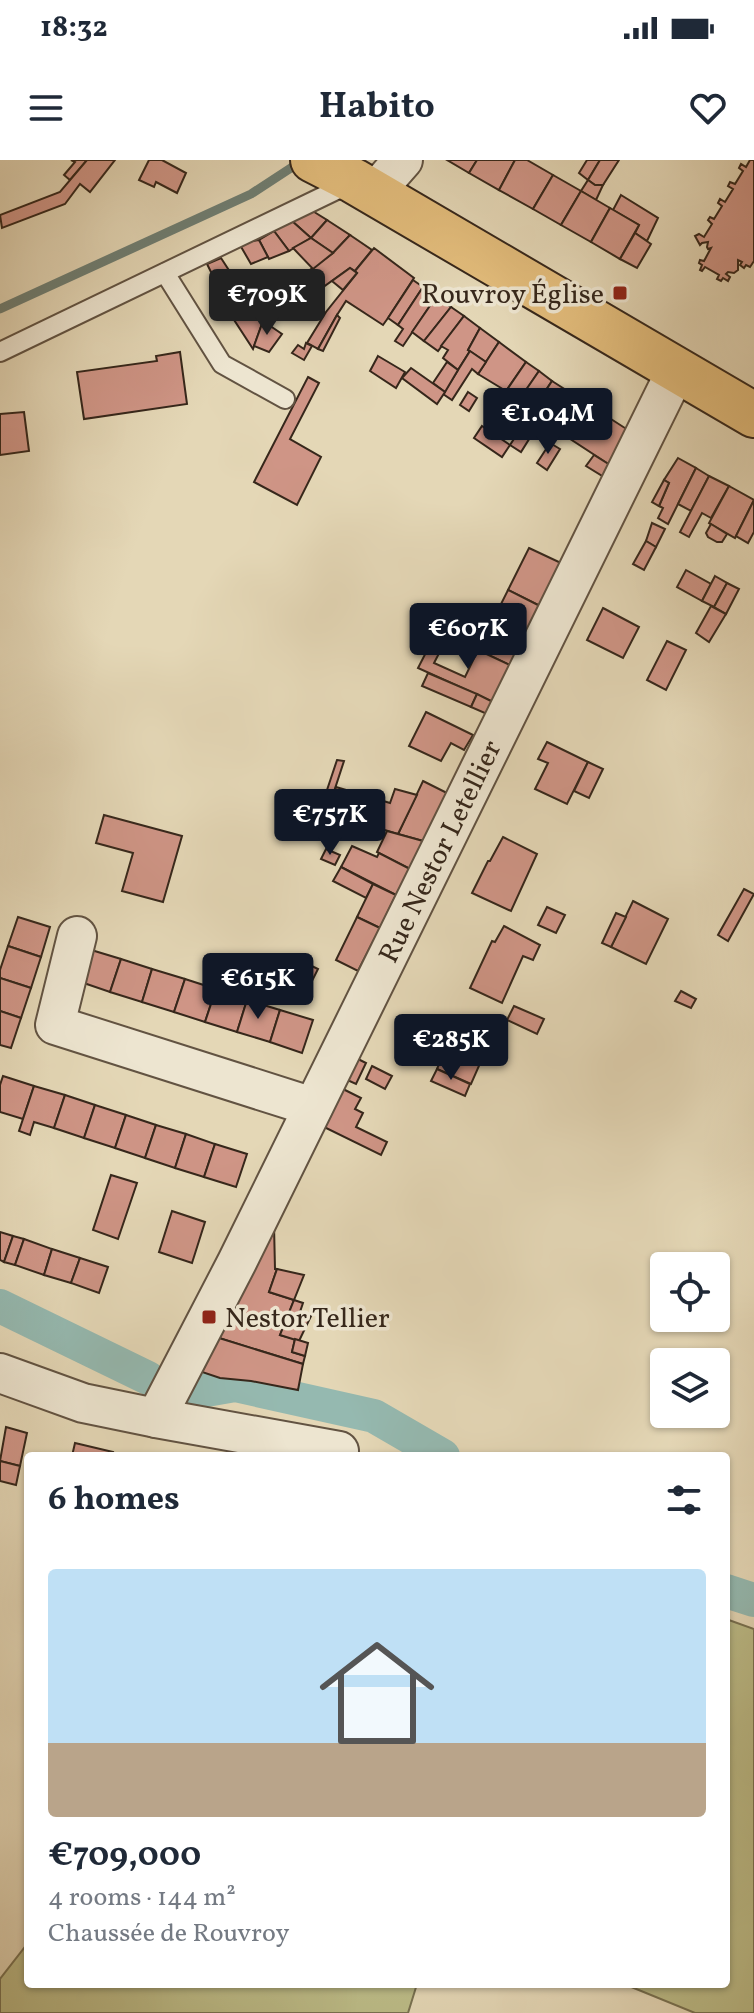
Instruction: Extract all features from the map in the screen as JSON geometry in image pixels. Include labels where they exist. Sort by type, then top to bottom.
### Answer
[{"type":"main road","points":[[343,176],[754,415]]},
{"type":"street","points":[[343,176],[403,160]]},
{"type":"street","name":"Rue Nestor Letellier","points":[[156,1418],[237,1262],[677,369]]},
{"type":"street","points":[[77,936],[55,1025],[313,1107]]},
{"type":"street","points":[[0,1373],[83,1403],[339,1451]]},
{"type":"lane","points":[[0,352],[165,273],[343,176]]},
{"type":"lane","points":[[165,273],[222,364],[285,399]]},
{"type":"green space","points":[[730,1620],[754,1629],[754,2013],[695,2013],[634,1988],[730,1988]]},
{"type":"green space","points":[[24,1948],[24,1988],[416,1988],[408,2013],[0,2013],[0,1979]]},
{"type":"building","points":[[71,160],[87,160],[70,180],[64,175],[75,162]]},
{"type":"building","points":[[87,160],[115,160],[90,192],[80,184],[65,204],[2,228],[0,215],[60,192]]},
{"type":"building","points":[[149,160],[162,160],[186,173],[177,193],[156,182],[154,187],[139,180]]},
{"type":"building","points":[[447,160],[477,160],[469,173]]},
{"type":"building","points":[[477,160],[515,160],[499,190],[469,173]]},
{"type":"building","points":[[515,160],[527,160],[553,175],[533,209],[499,190]]},
{"type":"building","points":[[587,160],[600,160],[588,180],[579,173]]},
{"type":"building","points":[[600,160],[619,160],[603,185],[595,185],[588,180]]},
{"type":"building","points":[[750,160],[754,160],[754,261],[750,267],[746,265],[744,268],[738,260],[738,270],[726,274],[730,277],[728,281],[723,278],[721,281],[717,279],[719,275],[705,267],[700,270],[700,260],[704,261],[711,248],[707,247],[708,242],[700,245],[695,236],[699,234],[704,237],[712,224],[708,220],[710,217],[714,219],[722,206],[718,203],[720,199],[725,202],[733,189],[728,186],[730,182],[735,184],[743,171],[739,168],[741,164],[746,167]]},
{"type":"building","points":[[553,175],[581,191],[561,225],[533,209]]},
{"type":"building","points":[[588,180],[595,185],[603,185],[596,200],[581,191]]},
{"type":"building","points":[[581,191],[610,208],[591,242],[561,225]]},
{"type":"building","points":[[621,195],[658,218],[647,241],[635,233],[639,225],[613,210]]},
{"type":"building","points":[[610,208],[639,225],[620,259],[591,242]]},
{"type":"building","points":[[311,210],[327,220],[311,238],[292,221]]},
{"type":"building","points":[[327,220],[350,235],[333,253],[311,238]]},
{"type":"building","points":[[292,221],[311,238],[289,251],[274,231]]},
{"type":"building","points":[[274,231],[289,251],[269,259],[259,240]]},
{"type":"building","points":[[635,233],[651,244],[637,268],[620,259]]},
{"type":"building","points":[[350,235],[372,250],[355,271],[350,268],[284,315],[274,300],[305,278],[303,275],[333,253]]},
{"type":"building","points":[[311,238],[333,253],[313,269],[293,248]]},
{"type":"building","points":[[259,240],[268,257],[251,264],[240,243]]},
{"type":"building","points":[[374,248],[414,278],[388,318],[383,325],[346,301],[318,349],[307,343],[326,312]]},
{"type":"building","points":[[221,258],[232,275],[217,284],[207,264]]},
{"type":"building","points":[[350,268],[357,273],[343,290],[332,281]]},
{"type":"building","points":[[232,275],[263,321],[253,349],[212,286]]},
{"type":"building","points":[[413,280],[423,287],[398,325],[388,318]]},
{"type":"building","points":[[423,287],[436,297],[403,346],[395,341],[403,329],[398,325]]},
{"type":"building","points":[[436,297],[451,307],[424,341],[412,332]]},
{"type":"building","points":[[451,307],[464,316],[438,351],[424,341]]},
{"type":"building","points":[[337,315],[340,318],[323,351],[318,349]]},
{"type":"building","points":[[464,316],[480,328],[458,370],[443,358],[448,350],[441,346]]},
{"type":"building","points":[[263,321],[282,334],[269,352],[254,346]]},
{"type":"building","points":[[480,328],[499,342],[486,362],[468,350]]},
{"type":"building","points":[[499,342],[526,362],[506,391],[478,374]]},
{"type":"building","points":[[306,343],[312,346],[304,360],[292,353],[298,345],[304,349]]},
{"type":"building","points":[[470,351],[486,362],[478,374],[472,369],[452,400],[443,394]]},
{"type":"building","points":[[180,352],[187,404],[84,419],[77,372],[157,361],[156,356]]},
{"type":"building","points":[[378,356],[405,372],[396,388],[370,371]]},
{"type":"building","points":[[447,362],[458,370],[445,392],[433,383]]},
{"type":"building","points":[[526,362],[539,371],[525,392],[520,390],[513,400],[504,394]]},
{"type":"building","points":[[411,368],[445,392],[437,404],[402,378]]},
{"type":"building","points":[[539,371],[552,381],[526,420],[512,410]]},
{"type":"building","points":[[308,377],[319,383],[290,439],[321,457],[297,505],[254,482]]},
{"type":"building","points":[[552,381],[580,399],[558,431],[531,413]]},
{"type":"building","points":[[468,392],[477,398],[469,411],[460,405]]},
{"type":"building","points":[[580,399],[628,430],[610,465],[558,431]]},
{"type":"building","points":[[24,412],[29,451],[0,455],[0,414]]},
{"type":"building","points":[[531,413],[541,420],[521,452],[510,445]]},
{"type":"building","points":[[482,426],[510,445],[502,457],[474,438]]},
{"type":"building","points":[[550,443],[560,449],[547,470],[537,463]]},
{"type":"building","points":[[594,455],[610,465],[604,477],[586,466]]},
{"type":"building","points":[[678,458],[696,468],[668,524],[658,518],[663,508],[659,506],[669,483],[664,480]]},
{"type":"building","points":[[696,468],[709,476],[691,511],[678,504]]},
{"type":"building","points":[[709,476],[729,486],[711,518],[702,513],[689,537],[680,532]]},
{"type":"building","points":[[664,480],[669,483],[659,506],[652,502]]},
{"type":"building","points":[[729,486],[754,500],[735,538],[709,523]]},
{"type":"building","points":[[754,500],[754,532],[748,543],[736,536]]},
{"type":"building","points":[[652,523],[665,529],[656,547],[646,541]]},
{"type":"building","points":[[711,524],[727,534],[722,542],[708,537],[706,533]]},
{"type":"building","points":[[646,541],[656,547],[644,570],[633,564]]},
{"type":"building","points":[[529,548],[561,563],[540,606],[508,590]]},
{"type":"building","points":[[686,570],[711,584],[702,601],[677,587]]},
{"type":"building","points":[[715,576],[727,583],[714,607],[702,601]]},
{"type":"building","points":[[727,583],[739,589],[726,614],[714,607]]},
{"type":"building","points":[[508,590],[540,606],[525,636],[493,620]]},
{"type":"building","points":[[449,605],[462,612],[452,631],[440,624]]},
{"type":"building","points":[[711,606],[726,614],[709,642],[696,633]]},
{"type":"building","points":[[603,608],[639,627],[623,658],[587,640]]},
{"type":"building","points":[[493,620],[525,636],[510,665],[478,650]]},
{"type":"building","points":[[437,631],[448,636],[434,663],[465,677],[478,650],[510,665],[493,702],[418,668]]},
{"type":"building","points":[[667,641],[686,650],[666,690],[647,680]]},
{"type":"building","points":[[428,673],[477,694],[471,707],[422,686]]},
{"type":"building","points":[[477,694],[493,702],[487,714],[471,707]]},
{"type":"building","points":[[426,712],[473,735],[464,750],[451,743],[441,761],[409,746]]},
{"type":"building","points":[[547,742],[588,762],[567,804],[535,789],[548,763],[538,759]]},
{"type":"building","points":[[337,760],[344,761],[327,813],[320,811]]},
{"type":"building","points":[[588,762],[603,769],[589,798],[574,791]]},
{"type":"building","points":[[423,781],[447,793],[423,841],[398,834]]},
{"type":"building","points":[[336,787],[390,803],[395,789],[417,795],[398,834],[327,813]]},
{"type":"building","points":[[104,815],[182,836],[163,902],[122,891],[133,853],[96,843]]},
{"type":"building","points":[[387,831],[423,841],[410,869],[377,852]]},
{"type":"building","points":[[503,837],[537,854],[511,911],[472,893]]},
{"type":"building","points":[[352,846],[377,857],[379,853],[410,869],[396,895],[341,867]]},
{"type":"building","points":[[326,849],[340,855],[335,865],[321,859]]},
{"type":"building","points":[[341,867],[373,884],[366,898],[333,881]]},
{"type":"building","points":[[373,884],[396,895],[380,928],[357,917]]},
{"type":"building","points":[[744,889],[754,894],[728,941],[718,935]]},
{"type":"building","points":[[633,901],[668,919],[646,964],[611,947]]},
{"type":"building","points":[[547,907],[565,915],[556,933],[538,925]]},
{"type":"building","points":[[616,913],[626,917],[611,947],[602,943]]},
{"type":"building","points":[[18,917],[50,927],[41,957],[8,946]]},
{"type":"building","points":[[357,917],[380,928],[358,971],[336,960]]},
{"type":"building","points":[[504,926],[540,945],[533,960],[523,956],[502,1003],[470,988],[492,941],[495,942]]},
{"type":"building","points":[[8,946],[41,957],[31,988],[0,978]]},
{"type":"building","points":[[88,949],[121,959],[110,992],[78,981]]},
{"type":"building","points":[[295,958],[318,969],[312,981],[290,970]]},
{"type":"building","points":[[121,959],[152,969],[142,1002],[110,992]]},
{"type":"building","points":[[152,969],[185,979],[174,1012],[142,1002]]},
{"type":"building","points":[[0,978],[31,988],[21,1018],[0,1011]]},
{"type":"building","points":[[185,979],[216,989],[205,1022],[174,1012]]},
{"type":"building","points":[[216,989],[247,1000],[237,1032],[205,1022]]},
{"type":"building","points":[[681,991],[696,999],[691,1008],[675,1001]]},
{"type":"building","points":[[247,1000],[280,1010],[270,1042],[237,1032]]},
{"type":"building","points":[[514,1006],[544,1019],[537,1034],[507,1020]]},
{"type":"building","points":[[280,1010],[313,1020],[302,1053],[270,1042]]},
{"type":"building","points":[[0,1011],[21,1018],[11,1048],[0,1045]]},
{"type":"building","points":[[459,1018],[493,1034],[471,1084],[437,1069]]},
{"type":"building","points":[[356,1058],[366,1063],[356,1084],[345,1079]]},
{"type":"building","points":[[372,1066],[392,1076],[385,1089],[366,1079]]},
{"type":"building","points":[[437,1069],[470,1084],[465,1096],[431,1081]]},
{"type":"building","points":[[3,1076],[34,1086],[23,1119],[0,1112]]},
{"type":"building","points":[[34,1086],[65,1095],[54,1128],[34,1122],[30,1135],[19,1131]]},
{"type":"building","points":[[341,1088],[361,1098],[355,1109],[363,1113],[356,1127],[387,1142],[381,1155],[322,1126]]},
{"type":"building","points":[[65,1095],[95,1105],[84,1138],[54,1128]]},
{"type":"building","points":[[95,1105],[126,1115],[115,1148],[84,1138]]},
{"type":"building","points":[[126,1115],[156,1125],[145,1158],[115,1148]]},
{"type":"building","points":[[156,1125],[186,1134],[175,1168],[145,1158]]},
{"type":"building","points":[[186,1134],[215,1144],[204,1177],[175,1168]]},
{"type":"building","points":[[215,1144],[247,1154],[236,1187],[204,1177]]},
{"type":"building","points":[[111,1175],[137,1183],[118,1239],[93,1230]]},
{"type":"building","points":[[172,1211],[205,1222],[192,1263],[159,1252]]},
{"type":"building","points":[[274,1225],[277,1269],[269,1292],[294,1300],[280,1335],[295,1339],[292,1352],[305,1356],[303,1364],[219,1338]]},
{"type":"building","points":[[0,1232],[13,1236],[4,1262],[0,1260]]},
{"type":"building","points":[[13,1236],[24,1239],[15,1265],[4,1262]]},
{"type":"building","points":[[24,1239],[52,1249],[44,1275],[15,1265]]},
{"type":"building","points":[[52,1249],[80,1258],[71,1283],[44,1275]]},
{"type":"building","points":[[80,1258],[108,1267],[99,1293],[71,1283]]},
{"type":"building","points":[[277,1269],[304,1275],[294,1300],[269,1292]]},
{"type":"building","points":[[294,1300],[303,1303],[300,1312],[311,1316],[299,1341],[280,1335]]},
{"type":"building","points":[[219,1338],[303,1364],[298,1390],[220,1378],[202,1372]]},
{"type":"building","points":[[295,1339],[308,1343],[305,1356],[292,1352]]},
{"type":"building","points":[[6,1427],[27,1433],[20,1466],[0,1461]]},
{"type":"building","points":[[75,1443],[113,1452],[73,1452]]},
{"type":"building","points":[[0,1461],[20,1466],[16,1485],[0,1481]]},
{"type":"waterway","points":[[0,309],[251,194],[300,162]]},
{"type":"waterway","points":[[0,1306],[148,1378]]},
{"type":"waterway","points":[[195,1392],[235,1385],[374,1416],[436,1452]]},
{"type":"waterway","points":[[730,1592],[754,1600]]},
{"type":"place","name":"Rouvroy Église","points":[[620,293]]},
{"type":"place","name":"Nestor Tellier","points":[[209,1317]]}]
